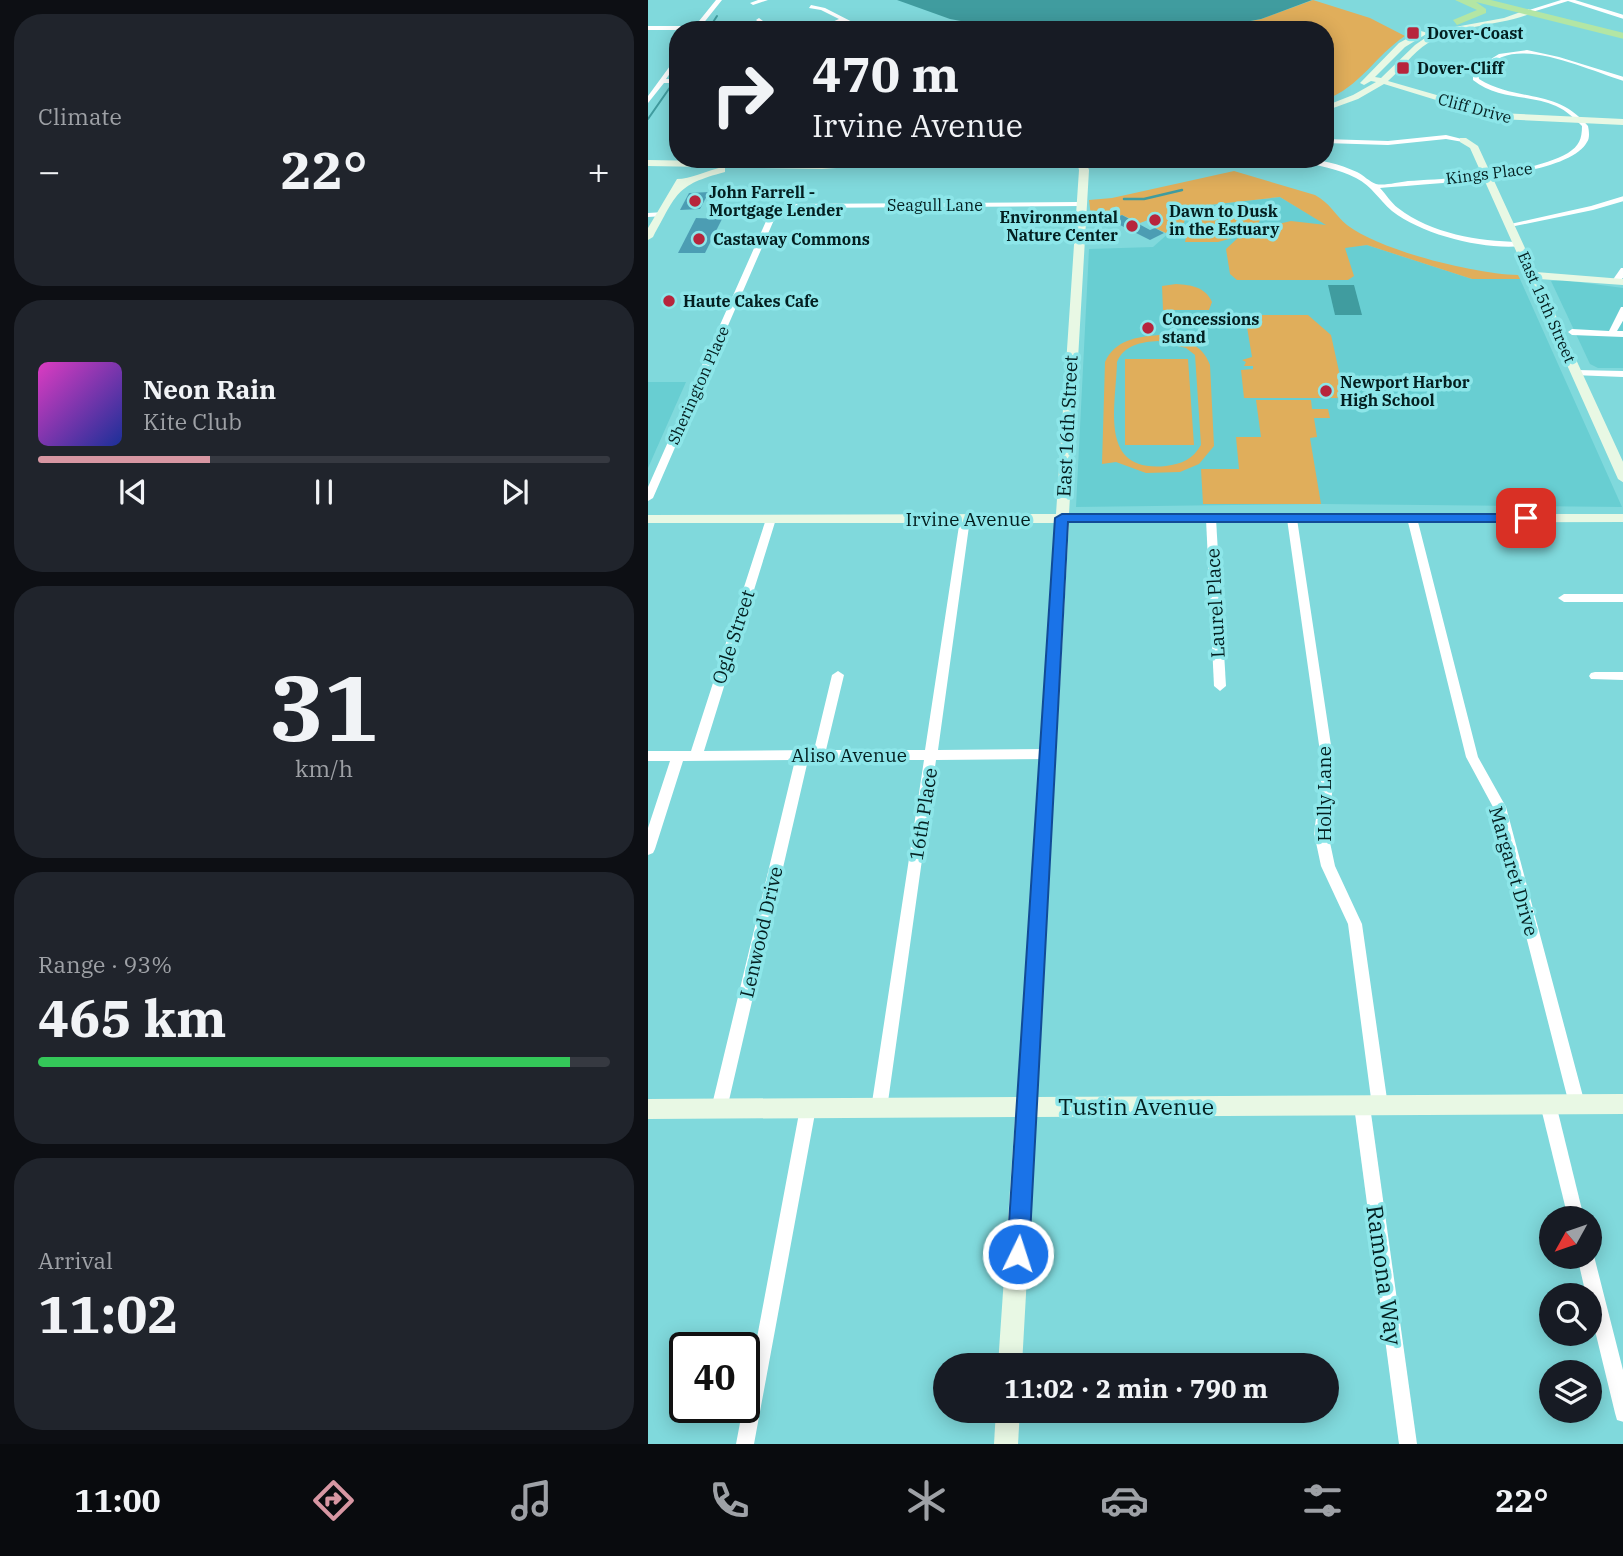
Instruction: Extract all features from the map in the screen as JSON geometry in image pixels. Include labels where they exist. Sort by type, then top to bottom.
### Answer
[{"type":"highway","points":[[1457,22],[1483,11],[1478,6],[1460,0]]},
{"type":"highway","points":[[1479,0],[1623,36]]},
{"type":"street","points":[[702,21],[719,0]]},
{"type":"street","points":[[739,0],[753,3],[765,0]]},
{"type":"street","points":[[1334,105],[1352,100],[1384,81],[1427,39],[1454,29],[1509,19],[1566,0],[1623,17]]},
{"type":"street","points":[[811,7],[848,21]]},
{"type":"street","points":[[1334,98],[1353,91],[1371,78],[1413,38],[1457,22],[1529,11]]},
{"type":"street","points":[[839,21],[844,19]]},
{"type":"street","points":[[648,28],[669,28]]},
{"type":"street","points":[[1582,121],[1559,103],[1492,89],[1481,84],[1473,75],[1501,55],[1527,52],[1546,54],[1623,79]]},
{"type":"street","points":[[648,101],[669,71]]},
{"type":"street","name":"Cliff Drive","points":[[1371,78],[1498,116],[1623,122]]},
{"type":"street","points":[[662,81],[669,81]]},
{"type":"street","name":"Kings Place","points":[[1373,186],[1544,166],[1562,159],[1585,141],[1585,126],[1582,121]]},
{"type":"street","points":[[1334,141],[1388,144],[1446,137],[1463,140]]},
{"type":"street","name":"East 15th Street","points":[[1463,140],[1474,146],[1623,479]]},
{"type":"street","points":[[648,161],[669,161]]},
{"type":"street","points":[[1334,167],[1373,186],[1394,208],[1448,234],[1477,243],[1520,244]]},
{"type":"street","points":[[648,215],[682,168]]},
{"type":"street","points":[[648,237],[676,189],[684,168]]},
{"type":"street","points":[[676,189],[696,177],[718,170],[738,168]]},
{"type":"street","name":"East 16th Street","points":[[1011,1353],[1029,1107],[1079,204],[1083,168]]},
{"type":"street","points":[[1510,225],[1593,208],[1623,198]]},
{"type":"street","name":"Seagull Lane","points":[[791,206],[1079,204]]},
{"type":"street","name":"Sherington Place","points":[[648,498],[772,215],[791,206]]},
{"type":"street","points":[[648,215],[661,214]]},
{"type":"street","points":[[1533,275],[1620,281],[1623,270]]},
{"type":"street","points":[[1613,331],[1623,309]]},
{"type":"street","points":[[1573,332],[1613,331],[1623,334]]},
{"type":"street","points":[[1576,373],[1623,374]]},
{"type":"street","name":"Irvine Avenue","points":[[648,519],[1623,517]]},
{"type":"street","name":"Ogle Street","points":[[696,756],[771,519]]},
{"type":"street","name":"16th Place","points":[[879,1109],[965,519]]},
{"type":"street","name":"Laurel Place","points":[[1211,519],[1220,687]]},
{"type":"street","name":"Holly Lane","points":[[1292,519],[1326,752],[1328,774],[1321,833],[1328,866],[1355,924],[1371,1106]]},
{"type":"street","name":"Margaret Drive","points":[[1412,519],[1472,757],[1499,807],[1577,1104]]},
{"type":"street","points":[[1564,598],[1623,598]]},
{"type":"street","points":[[819,755],[838,675]]},
{"type":"street","points":[[1595,676],[1623,676]]},
{"type":"street","name":"Aliso Avenue","points":[[648,756],[1049,754]]},
{"type":"street","name":"Lenwood Drive","points":[[719,1109],[803,755]]},
{"type":"street","points":[[648,849],[678,756]]},
{"type":"street","points":[[1548,1104],[1573,1206]]},
{"type":"street","name":"Tustin Avenue","points":[[648,1109],[1623,1104]]},
{"type":"street","name":"Ramona Way","points":[[1371,1106],[1408,1444]]},
{"type":"street","points":[[745,1444],[808,1108]]},
{"type":"street","points":[[1588,1269],[1623,1413]]},
{"type":"street","points":[[1006,1444],[1007,1423]]},
{"type":"shaded area","points":[[897,0],[1312,0],[1251,21],[950,19]]},
{"type":"shaded area","points":[[1313,0],[1370,18],[1405,36],[1358,79],[1334,96],[1334,21],[1251,21]]},
{"type":"shaded area","points":[[1234,171],[1315,195],[1347,225],[1382,244],[1454,266],[1518,275],[1520,279],[1472,279],[1367,245],[1345,248],[1354,276],[1348,280],[1237,280],[1230,274],[1226,249],[1240,236],[1218,242],[1185,242],[1193,211],[1196,210],[1262,217],[1254,230],[1291,221],[1326,225],[1280,197],[1190,207],[1183,225],[1178,225],[1168,234],[1155,228],[1164,221],[1156,217],[1140,223],[1122,215],[1110,220],[1118,225],[1092,225],[1089,200],[1112,198]]},
{"type":"shaded area","name":"Newport Harbor High School","points":[[1280,197],[1329,226],[1345,247],[1367,245],[1472,279],[1520,279],[1622,507],[1321,504],[1076,507],[1089,249],[1153,247],[1178,225],[1190,207]]},
{"type":"shaded area","points":[[1563,280],[1623,288],[1623,368],[1598,368],[1590,364],[1551,281]]},
{"type":"shaded area","points":[[1328,285],[1354,285],[1362,315],[1335,315]]},
{"type":"shaded area","points":[[1162,286],[1193,286],[1206,293],[1212,302],[1209,310],[1163,310]]},
{"type":"shaded area","points":[[1245,315],[1308,315],[1331,335],[1344,394],[1337,398],[1244,398],[1241,370],[1253,369],[1253,366],[1244,366],[1246,362],[1242,360],[1252,357]]},
{"type":"shaded area","points":[[1159,335],[1196,346],[1210,365],[1214,446],[1199,464],[1180,472],[1146,473],[1116,462],[1102,464],[1105,362],[1120,344]],"holes":[[[1158,341],[1186,348],[1195,355],[1201,445],[1191,457],[1172,465],[1144,465],[1130,459],[1120,448],[1114,417],[1117,362],[1120,356],[1129,348],[1145,342]]]},
{"type":"shaded area","points":[[1125,359],[1188,359],[1194,445],[1125,445]]},
{"type":"shaded area","points":[[648,382],[686,382],[648,468]]},
{"type":"shaded area","points":[[1256,400],[1311,400],[1312,409],[1328,409],[1330,418],[1314,418],[1317,437],[1310,438],[1321,504],[1203,504],[1201,469],[1239,469],[1236,437],[1261,437]]},
{"type":"building","name":"John Farrell - Mortgage Lender","points":[[709,192],[700,209],[680,210],[689,193]]},
{"type":"building","name":"Environmental Nature Center","points":[[1122,215],[1150,230],[1155,228],[1164,233],[1150,240],[1110,220]]},
{"type":"building","name":"Castaway Commons","points":[[696,218],[722,219],[705,253],[678,253]]},
{"type":"waterway","points":[[714,21],[717,16]]},
{"type":"waterway","points":[[648,119],[669,89]]},
{"type":"waterway","points":[[1124,199],[1144,199],[1182,190]]},
{"type":"place","name":"Dover-Coast","points":[[1413,33]]},
{"type":"place","name":"Dover-Cliff","points":[[1403,68]]},
{"type":"place","name":"John Farrell - Mortgage Lender","points":[[695,201]]},
{"type":"place","name":"Dawn to Dusk in the Estuary","points":[[1155,220]]},
{"type":"place","name":"Environmental Nature Center","points":[[1132,226]]},
{"type":"place","name":"Castaway Commons","points":[[699,239]]},
{"type":"place","name":"Haute Cakes Cafe","points":[[669,301]]},
{"type":"place","name":"Concessions stand","points":[[1148,328]]},
{"type":"place","name":"Newport Harbor High School","points":[[1326,391]]},
{"type":"route","points":[[1018,1254],[1029,1107],[1062,518],[1526,518]]}]
